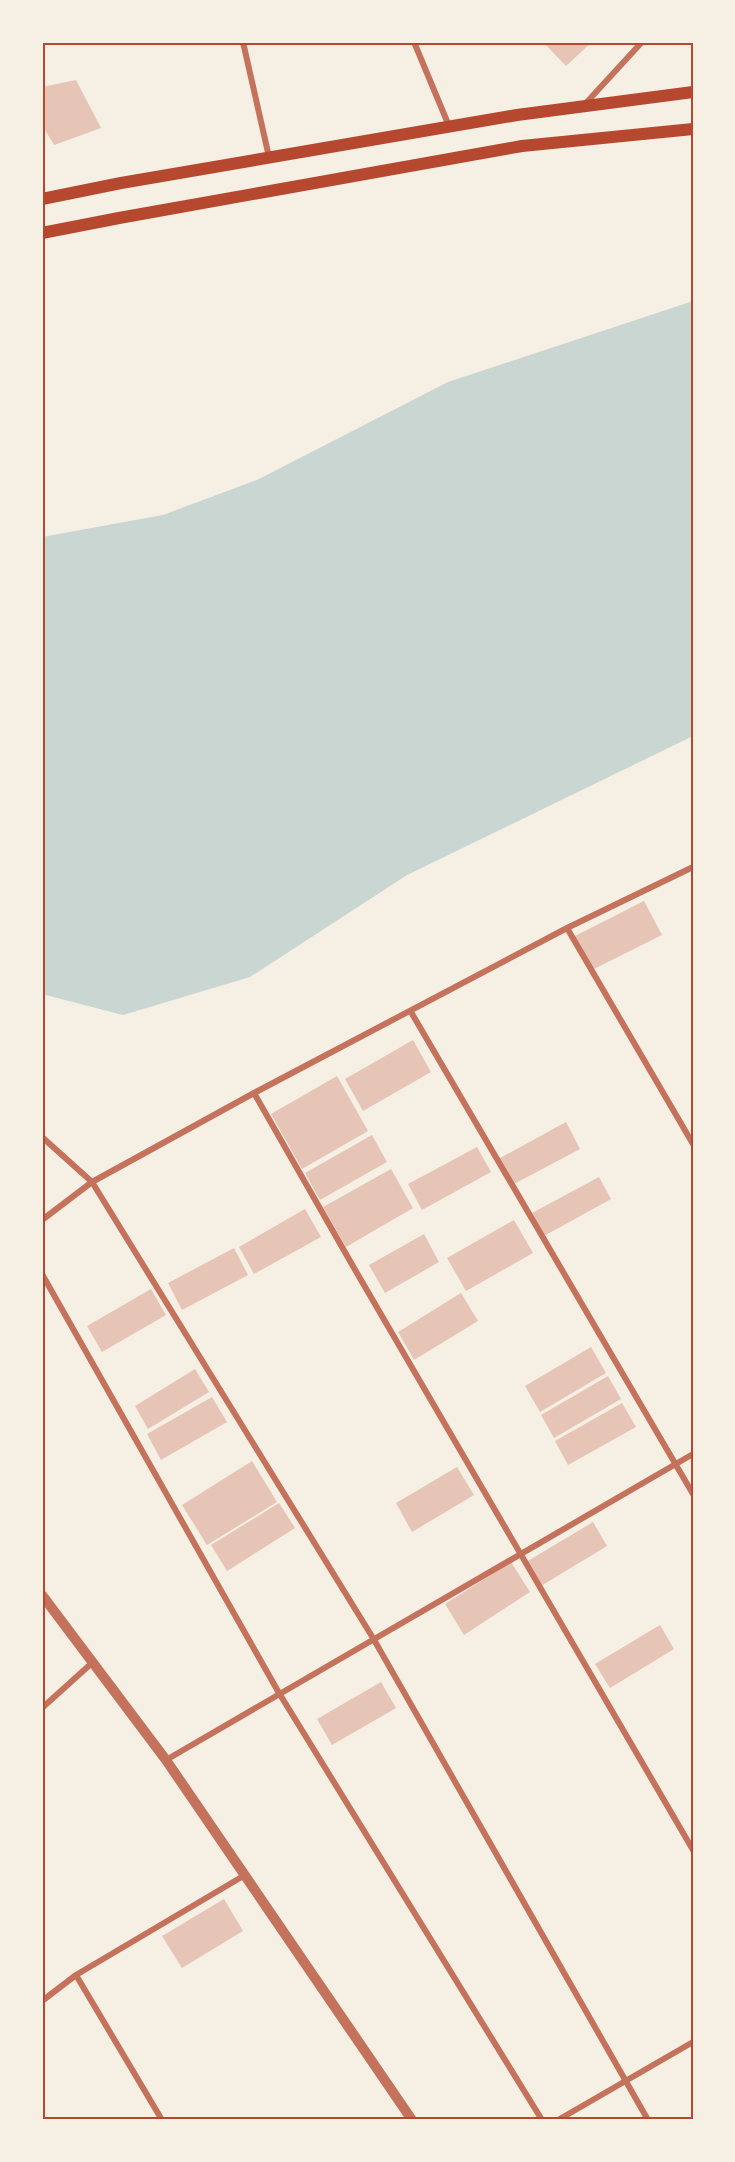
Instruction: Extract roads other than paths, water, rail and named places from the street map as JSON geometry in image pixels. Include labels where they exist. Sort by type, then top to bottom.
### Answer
[{"type":"main road","points":[[42,199],[121,183],[449,127],[693,92]]},
{"type":"main road","points":[[42,233],[522,146],[693,129]]},
{"type":"street","points":[[243,42],[269,157]]},
{"type":"street","points":[[414,42],[449,127]]},
{"type":"street","points":[[584,106],[642,42]]},
{"type":"street","points":[[42,1220],[92,1182],[254,1093],[567,928],[693,867]]},
{"type":"street","points":[[567,928],[693,1144]]},
{"type":"street","points":[[411,1012],[693,1494]]},
{"type":"street","points":[[254,1093],[693,1850]]},
{"type":"street","points":[[42,1137],[92,1182],[373,1638],[648,2120]]},
{"type":"street","points":[[42,1274],[279,1693],[542,2120]]},
{"type":"street","points":[[166,1760],[693,1454]]},
{"type":"street","points":[[42,1595],[166,1760],[412,2120]]},
{"type":"street","points":[[42,1708],[93,1662]]},
{"type":"street","points":[[42,2001],[76,1975],[245,1875]]},
{"type":"street","points":[[76,1975],[162,2120]]},
{"type":"street","points":[[558,2120],[693,2042]]}]
